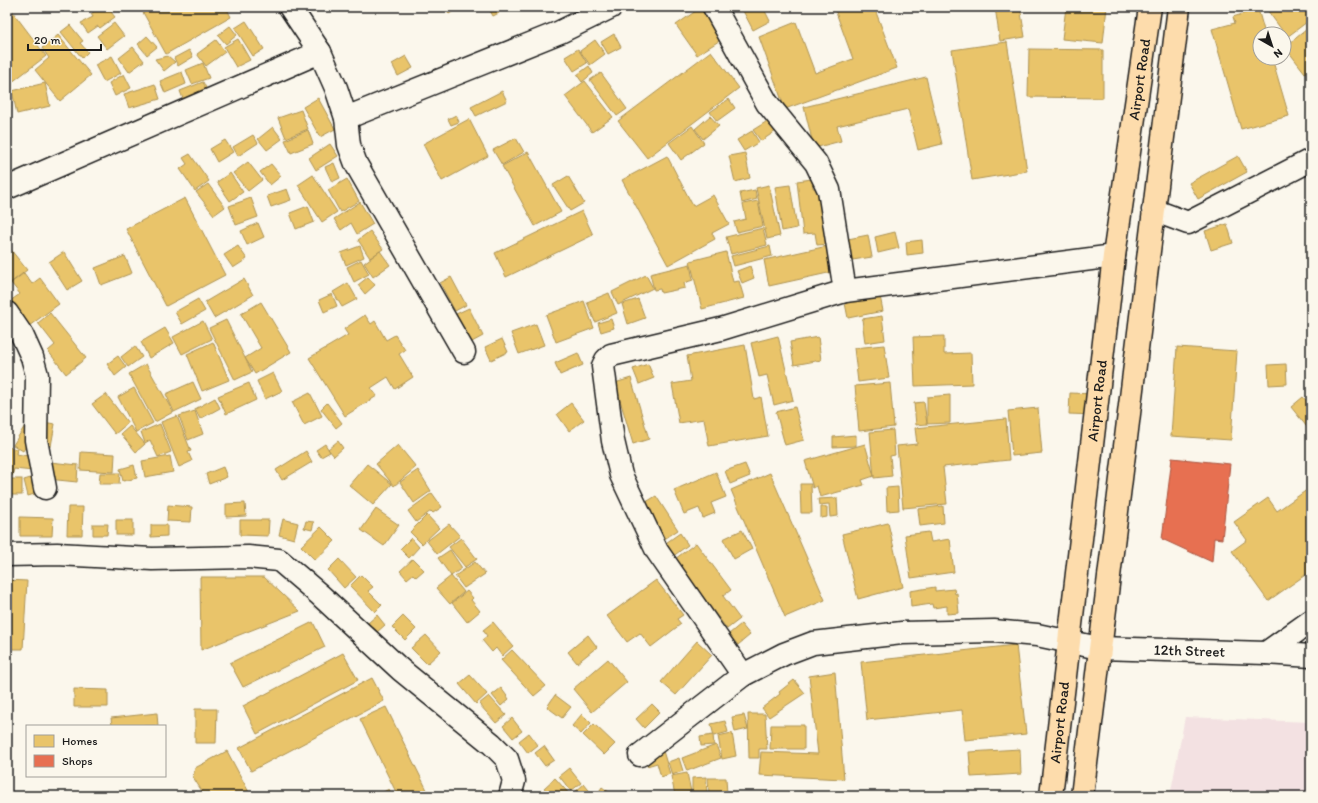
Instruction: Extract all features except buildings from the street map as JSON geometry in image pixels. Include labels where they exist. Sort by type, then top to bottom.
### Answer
[{"type":"main road","name":"Airport Road","points":[[1051,796],[1114,256],[1150,7]]},
{"type":"main road","name":"Airport Road","points":[[1082,796],[1179,7]]},
{"type":"street","points":[[290,7],[320,52],[336,88],[346,118],[349,145],[356,164],[464,352]]},
{"type":"street","points":[[346,118],[560,32],[611,7]]},
{"type":"street","points":[[714,7],[767,103],[816,163],[823,176],[829,190],[845,291]]},
{"type":"street","points":[[7,188],[320,52]]},
{"type":"street","points":[[1153,210],[1188,223],[1311,160]]},
{"type":"street","points":[[744,675],[657,551],[621,475],[613,441],[603,366],[606,360],[611,355],[721,328],[845,291],[1114,256]]},
{"type":"street","points":[[7,313],[22,335],[32,357],[37,375],[36,440],[45,488]]},
{"type":"street","points":[[7,555],[57,554],[152,559],[248,557],[279,560],[320,595],[401,670],[497,749],[507,759],[514,781],[510,796]]},
{"type":"street","points":[[1266,653],[1311,621]]},
{"type":"street","name":"12th Street","points":[[640,755],[744,675],[784,654],[813,643],[902,633],[994,631],[1037,635],[1100,648],[1266,653],[1311,656]]},
{"type":"shaded area","points":[[1185,717],[1311,722],[1311,796],[1170,796]]}]
